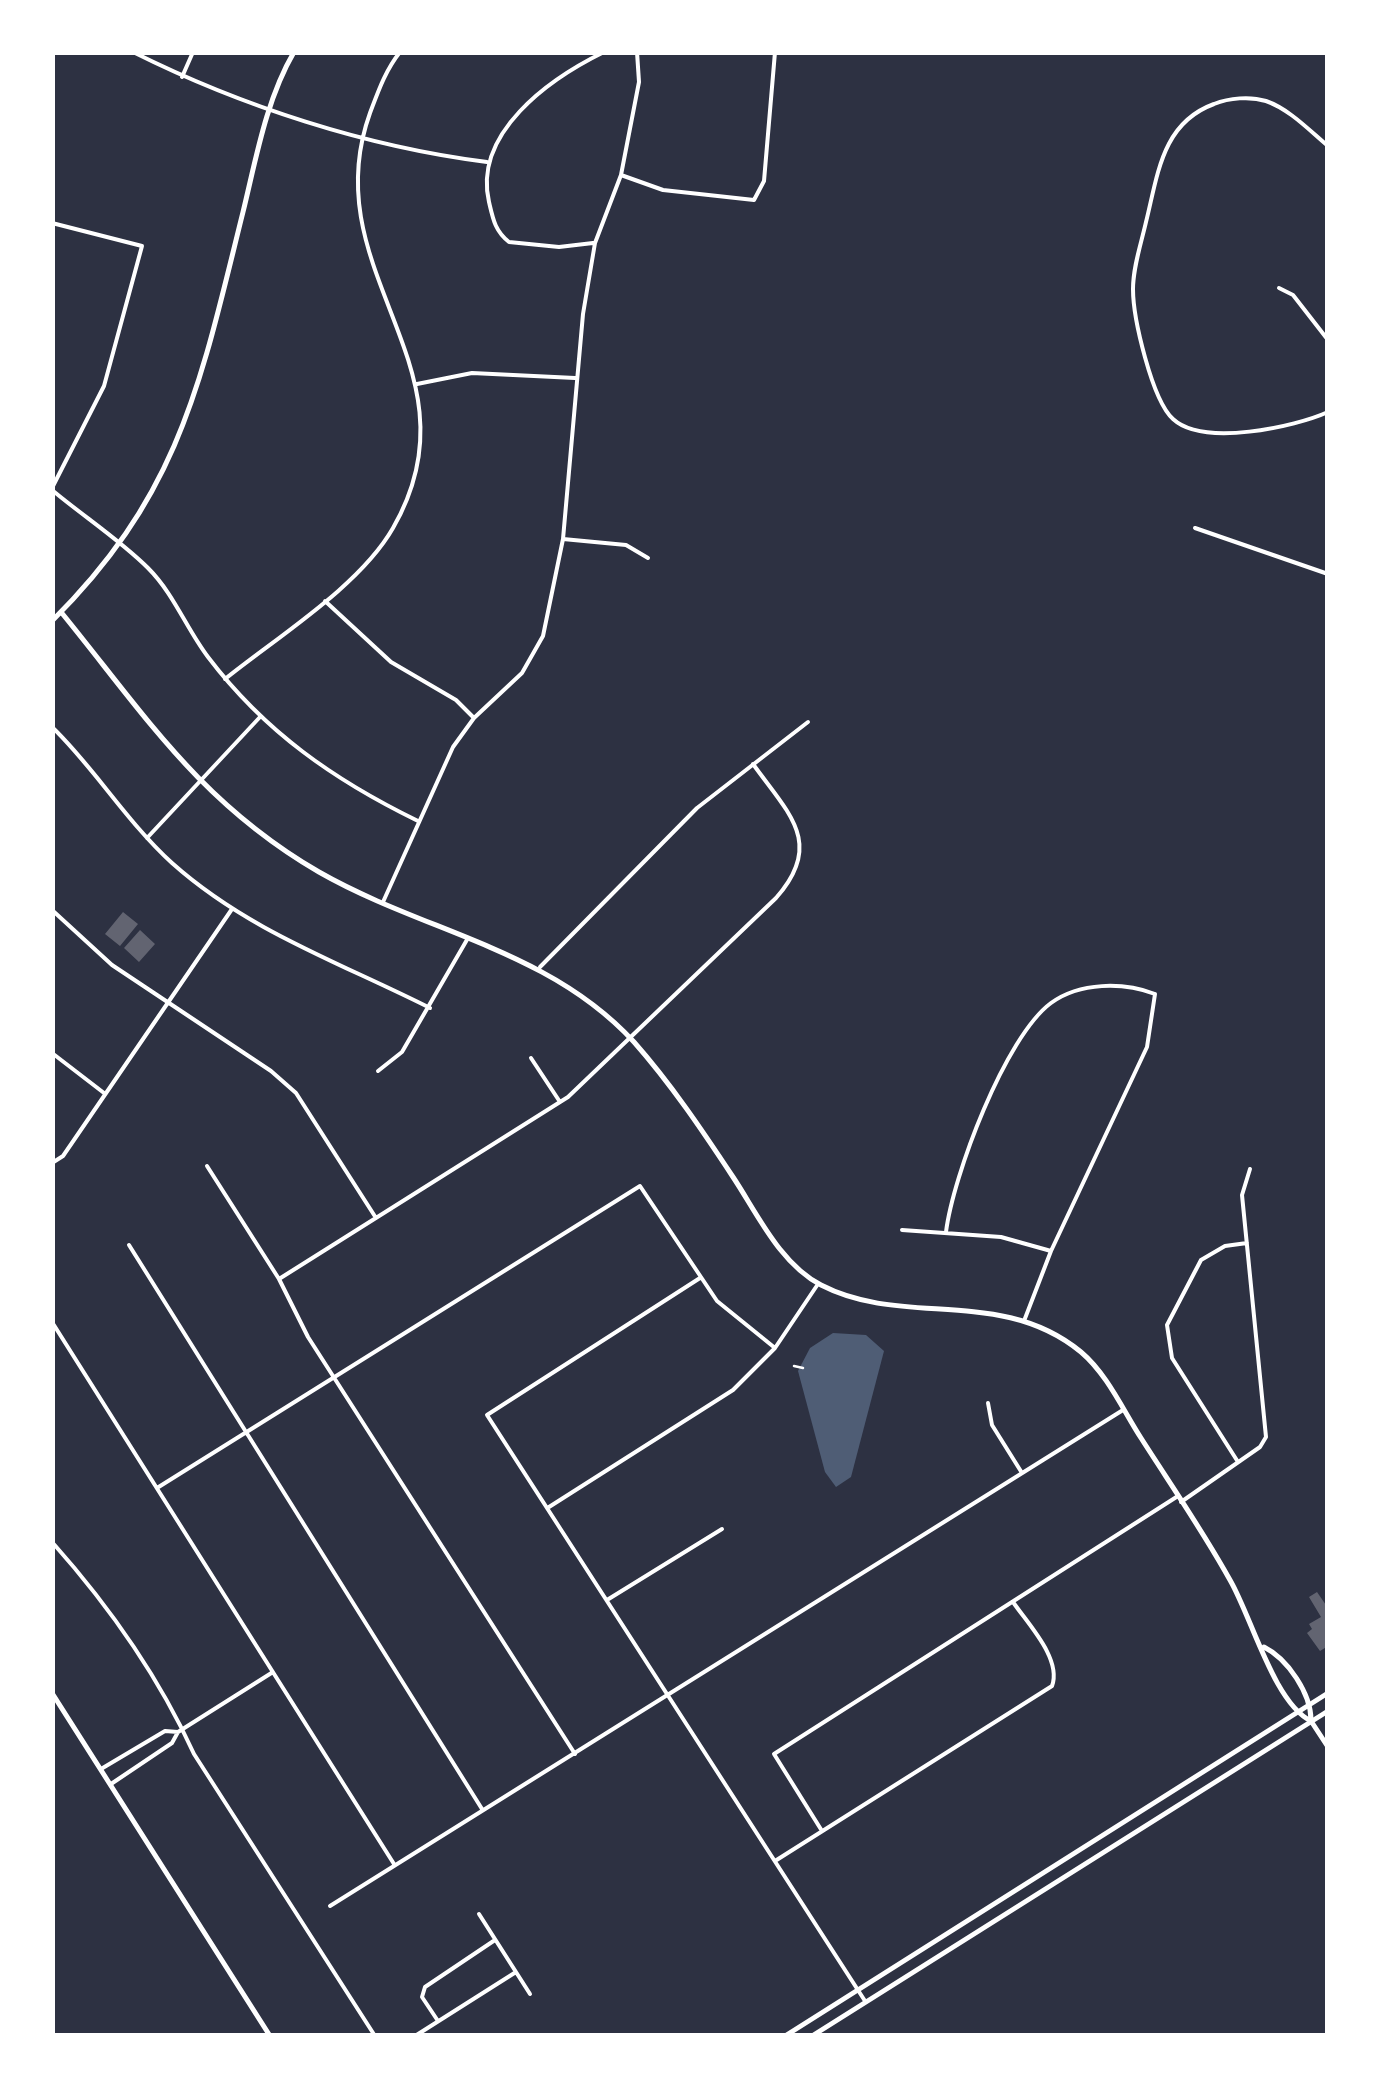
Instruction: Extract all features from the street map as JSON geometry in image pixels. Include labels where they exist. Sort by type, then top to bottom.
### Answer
[{"type":"street","points":[[133,52],[182,77],[270,108],[362,136],[487,162]]},
{"type":"street","points":[[182,77],[192,52]]},
{"type":"street","points":[[52,620],[120,546],[169,464],[198,394],[270,108],[294,52]]},
{"type":"street","points":[[224,679],[324,600],[378,550],[412,485],[422,422],[418,384],[358,223],[362,136],[381,82],[400,52]]},
{"type":"street","points":[[595,242],[559,247],[510,242],[495,226],[486,186],[487,162],[501,132],[522,110],[604,52]]},
{"type":"street","points":[[384,902],[453,747],[474,718],[534,658],[563,539],[576,378],[595,242],[621,175],[639,82],[637,52]]},
{"type":"street","points":[[621,175],[663,190],[754,200],[764,181],[775,52]]},
{"type":"street","points":[[1328,146],[1265,100],[1227,99],[1186,116],[1161,160],[1133,289],[1148,360],[1172,418],[1197,431],[1224,433],[1281,426],[1328,412]]},
{"type":"street","points":[[52,224],[142,246],[104,386],[52,489],[159,581],[224,679],[260,717],[306,758],[418,821]]},
{"type":"street","points":[[1278,288],[1294,295],[1328,340]]},
{"type":"street","points":[[418,384],[472,373],[576,378]]},
{"type":"street","points":[[1195,528],[1328,574]]},
{"type":"street","points":[[563,539],[626,545],[648,558]]},
{"type":"street","points":[[324,600],[391,662],[456,700],[474,718]]},
{"type":"street","points":[[60,612],[136,711],[199,782],[281,848],[322,874],[540,967],[631,1039],[684,1105],[766,1230],[818,1284],[868,1303],[969,1308],[1024,1321],[1084,1354],[1231,1581],[1264,1647],[1264,1660],[1296,1714],[1311,1722],[1328,1747]]},
{"type":"street","points":[[147,838],[260,717]]},
{"type":"street","points":[[540,967],[697,808],[808,722]]},
{"type":"street","points":[[53,727],[147,838],[232,909],[312,955],[430,1008]]},
{"type":"street","points":[[280,1279],[560,1102],[631,1039],[792,879],[802,848],[800,834],[753,764]]},
{"type":"street","points":[[52,1163],[63,1156],[232,909]]},
{"type":"street","points":[[52,910],[112,964],[167,1006],[271,1071],[296,1093],[376,1218]]},
{"type":"street","points":[[378,1071],[402,1052],[468,938]]},
{"type":"street","points":[[946,1232],[960,1167],[1036,1016],[1053,1001],[1094,987],[1125,986],[1155,994],[1164,990]]},
{"type":"street","points":[[1024,1321],[1051,1251],[1147,1047],[1155,994]]},
{"type":"street","points":[[52,1053],[106,1094]]},
{"type":"street","points":[[531,1058],[560,1102]]},
{"type":"street","points":[[207,1166],[280,1279],[334,1376],[574,1754]]},
{"type":"street","points":[[822,1831],[774,1754],[1260,1447],[1268,1422],[1242,1195],[1250,1169]]},
{"type":"street","points":[[158,1488],[642,1187],[700,1278],[730,1314],[775,1348]]},
{"type":"street","points":[[902,1230],[1002,1238],[1051,1251]]},
{"type":"street","points":[[1238,1463],[1172,1358],[1167,1325],[1201,1260],[1224,1246],[1247,1243]]},
{"type":"street","points":[[129,1245],[483,1811]]},
{"type":"street","points":[[700,1278],[488,1415],[865,2002]]},
{"type":"street","points":[[548,1508],[733,1390],[775,1348],[818,1284]]},
{"type":"street","points":[[52,1322],[395,1865]]},
{"type":"street","points":[[988,1403],[992,1425],[1022,1473]]},
{"type":"street","points":[[330,1906],[1123,1410]]},
{"type":"street","points":[[607,1600],[722,1529]]},
{"type":"street","points":[[52,1542],[92,1584],[185,1727],[194,1754],[375,2036]]},
{"type":"street","points":[[775,1861],[1052,1686],[1056,1674],[1051,1660],[1013,1602]]},
{"type":"street","points":[[1264,1647],[1278,1654],[1311,1704],[1311,1722]]},
{"type":"street","points":[[111,1784],[172,1743],[185,1727],[273,1672]]},
{"type":"street","points":[[52,1693],[270,2036]]},
{"type":"street","points":[[784,2036],[1328,1693]]},
{"type":"street","points":[[812,2036],[1328,1711]]},
{"type":"street","points":[[101,1769],[165,1731],[178,1732]]},
{"type":"street","points":[[479,1914],[530,1994]]},
{"type":"street","points":[[438,2021],[422,1996],[425,1986],[496,1940]]},
{"type":"street","points":[[415,2036],[516,1972]]},
{"type":"path","points":[[794,1366],[803,1368]]},
{"type":"water","points":[[833,1333],[866,1335],[884,1351],[851,1477],[836,1487],[825,1472],[798,1371],[810,1348]]},
{"type":"building","points":[[123,912],[138,924],[120,946],[105,934]]},
{"type":"building","points":[[140,930],[155,944],[139,962],[124,948]]},
{"type":"building","points":[[1317,1592],[1328,1608],[1328,1646],[1320,1651],[1307,1633],[1312,1629],[1309,1624],[1321,1617],[1309,1597]]}]
